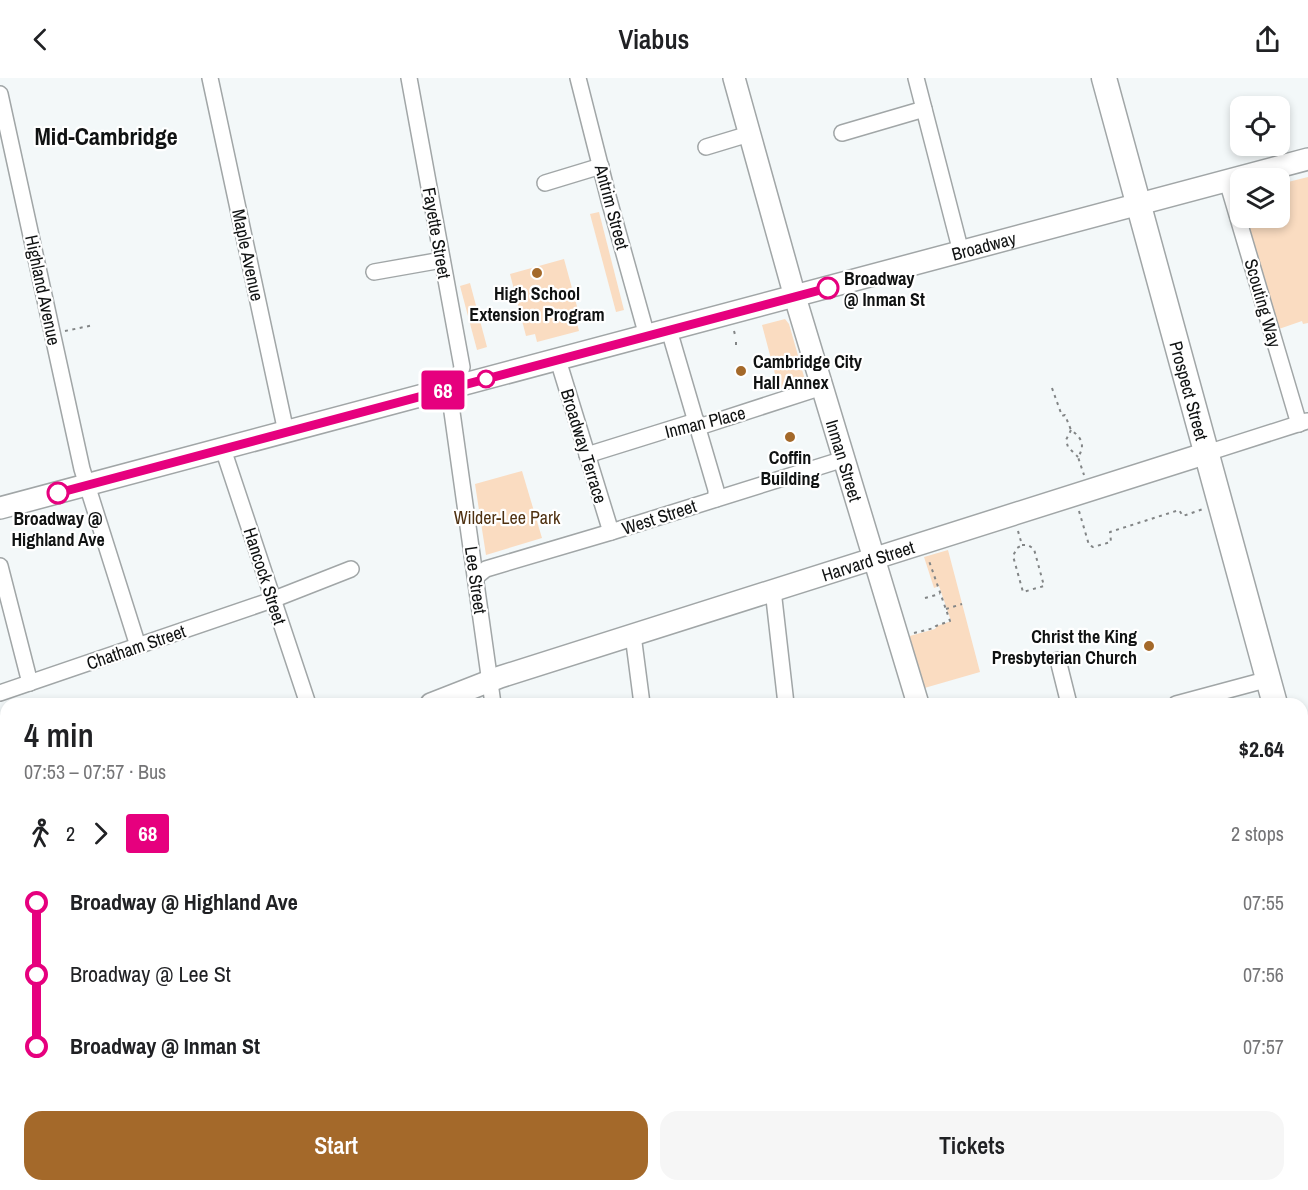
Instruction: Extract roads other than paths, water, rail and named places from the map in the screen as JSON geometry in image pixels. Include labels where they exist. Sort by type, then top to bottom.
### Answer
[{"type":"main road","name":"Inman Street","points":[[734,78],[795,297],[916,698]]},
{"type":"main road","name":"Prospect Street","points":[[1104,78],[1274,698]]},
{"type":"main road","name":"Broadway","points":[[0,508],[1308,159]]},
{"type":"main road","name":"Harvard Street","points":[[445,698],[490,680],[1207,453]]},
{"type":"street","name":"Maple Avenue","points":[[210,78],[286,432]]},
{"type":"street","name":"Fayette Street","points":[[409,78],[462,367],[456,387]]},
{"type":"street","name":"Antrim Street","points":[[578,78],[647,336]]},
{"type":"street","points":[[916,78],[962,252]]},
{"type":"street","name":"Highland Avenue","points":[[0,94],[87,485],[138,646]]},
{"type":"street","points":[[842,133],[924,108]]},
{"type":"street","points":[[706,147],[749,134]]},
{"type":"street","points":[[545,183],[601,166]]},
{"type":"street","name":"Scouting Way","points":[[1227,181],[1303,423]]},
{"type":"street","points":[[374,272],[442,260]]},
{"type":"street","points":[[669,330],[716,490],[716,499]]},
{"type":"street","name":"Broadway Terrace","points":[[558,360],[611,532]]},
{"type":"street","name":"Lee Street","points":[[456,387],[451,405],[492,698]]},
{"type":"street","name":"Inman Place","points":[[586,455],[696,421],[705,425],[822,387]]},
{"type":"street","name":"Harvard Street","points":[[1207,453],[1303,423]]},
{"type":"street","name":"Hancock Street","points":[[223,449],[306,698]]},
{"type":"street","name":"West Street","points":[[476,577],[486,569],[844,459]]},
{"type":"street","points":[[0,566],[30,683]]},
{"type":"street","name":"Chatham Street","points":[[0,693],[272,600],[351,569]]},
{"type":"street","points":[[773,590],[785,698]]},
{"type":"street","points":[[633,635],[641,698]]},
{"type":"street","points":[[1058,660],[1068,698]]},
{"type":"street","points":[[1198,698],[1269,679]]},
{"type":"place","name":"High School Extension Program","points":[[537,273]]},
{"type":"place","name":"Broadway @ Inman St","points":[[828,288]]},
{"type":"place","name":"Cambridge City Hall Annex","points":[[741,371]]},
{"type":"place","name":"Coffin Building","points":[[790,437]]},
{"type":"place","name":"Broadway @ Highland Ave","points":[[58,493]]},
{"type":"place","name":"Christ the King Presbyterian Church","points":[[1149,646]]},
{"type":"district","name":"Mid-Cambridge","points":[[106,136]]},
{"type":"park label","name":"Wilder-Lee Park","points":[[507,517]]}]
